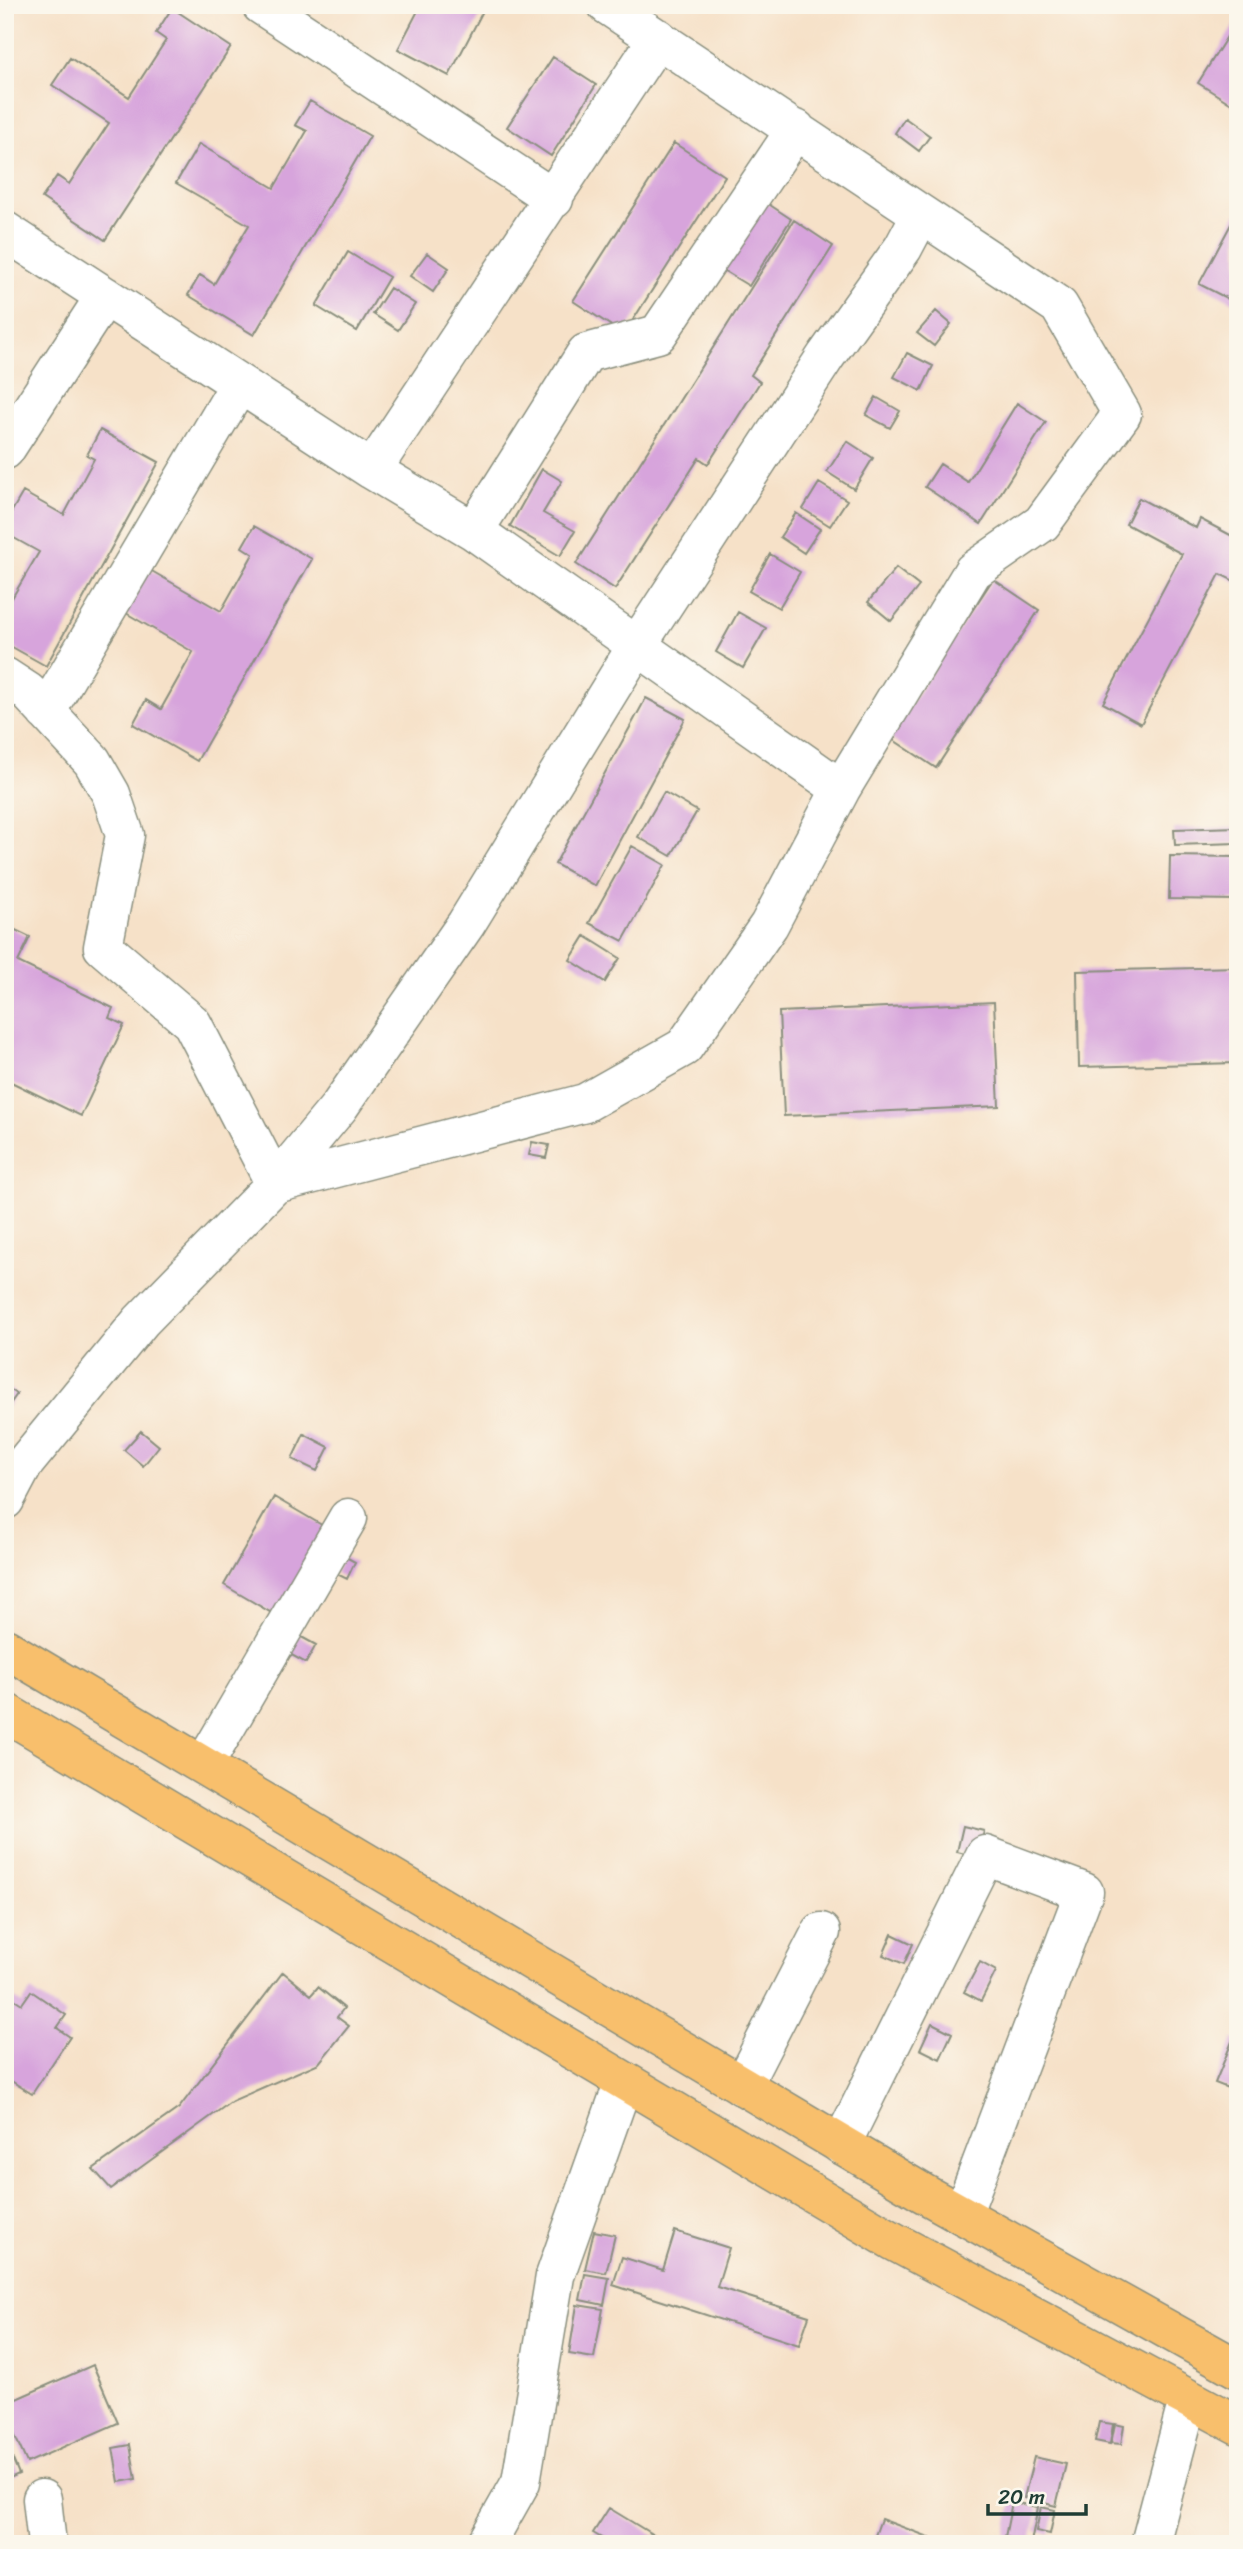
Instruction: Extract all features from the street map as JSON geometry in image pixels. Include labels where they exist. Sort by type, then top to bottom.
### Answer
[{"type":"highway","points":[[5,1648],[841,2145],[1238,2369]]},
{"type":"highway","points":[[5,1712],[893,2241],[1238,2425]]},
{"type":"street","points":[[261,5],[554,199]]},
{"type":"street","points":[[275,1184],[585,1103],[684,1047],[769,925],[841,789],[973,571],[1042,523],[1122,414],[1059,306],[607,5]]},
{"type":"street","points":[[372,470],[554,199],[658,38]]},
{"type":"street","points":[[474,531],[586,353],[658,334],[796,129]]},
{"type":"street","points":[[5,1500],[24,1464],[141,1321],[275,1184],[340,1107],[466,924],[638,644],[826,356],[903,248],[921,214]]},
{"type":"street","points":[[5,231],[239,385],[474,531],[841,789]]},
{"type":"street","points":[[5,450],[105,296]]},
{"type":"street","points":[[46,712],[239,385]]},
{"type":"street","points":[[5,677],[28,692],[92,761],[111,794],[125,835],[103,947],[192,1023],[275,1184]]},
{"type":"street","points":[[204,1765],[348,1518]]},
{"type":"street","points":[[841,2145],[985,1855],[1084,1892],[962,2215]]},
{"type":"street","points":[[742,2086],[821,1932]]},
{"type":"street","points":[[486,2544],[521,2482],[555,2276],[624,2081]]},
{"type":"street","points":[[1150,2544],[1188,2400]]},
{"type":"street","points":[[42,2500],[47,2544]]},
{"type":"building","points":[[421,5],[485,7],[449,76],[398,49]]},
{"type":"building","points":[[172,8],[231,47],[105,240],[42,198],[57,176],[69,184],[109,123],[52,85],[70,58],[129,97],[166,40],[156,33]]},
{"type":"building","points":[[1238,19],[1238,108],[1198,83]]},
{"type":"building","points":[[553,57],[596,85],[551,156],[507,127]]},
{"type":"building","points":[[310,101],[370,136],[254,335],[188,295],[200,275],[214,284],[249,225],[176,183],[199,144],[274,188],[307,131],[295,125]]},
{"type":"building","points":[[905,118],[930,136],[919,151],[895,133]]},
{"type":"building","points":[[674,143],[725,176],[624,334],[573,301]]},
{"type":"building","points":[[764,201],[791,219],[749,286],[721,269]]},
{"type":"building","points":[[1238,211],[1238,304],[1199,284]]},
{"type":"building","points":[[794,220],[833,246],[751,375],[760,382],[708,464],[699,458],[615,589],[576,564]]},
{"type":"building","points":[[348,252],[389,277],[357,331],[316,306]]},
{"type":"building","points":[[427,253],[449,268],[433,292],[410,276]]},
{"type":"building","points":[[390,288],[415,304],[398,330],[373,314]]},
{"type":"building","points":[[936,311],[951,324],[934,346],[917,333]]},
{"type":"building","points":[[907,353],[933,366],[921,391],[894,377]]},
{"type":"building","points":[[876,397],[900,411],[890,428],[866,415]]},
{"type":"building","points":[[1017,403],[1046,422],[981,524],[925,487],[940,464],[968,482]]},
{"type":"building","points":[[100,430],[159,462],[46,666],[5,643],[5,610],[39,552],[5,533],[5,523],[23,492],[64,515],[94,459],[87,455]]},
{"type":"building","points":[[847,441],[873,458],[854,489],[827,472]]},
{"type":"building","points":[[542,469],[562,481],[543,513],[575,531],[560,556],[510,526]]},
{"type":"building","points":[[819,483],[847,500],[830,526],[803,509]]},
{"type":"building","points":[[1139,498],[1196,528],[1200,519],[1238,539],[1233,548],[1238,551],[1238,583],[1220,574],[1141,724],[1103,703],[1182,554],[1126,524]]},
{"type":"building","points":[[796,513],[820,529],[804,553],[780,537]]},
{"type":"building","points":[[254,526],[312,559],[197,761],[133,724],[146,700],[161,709],[193,652],[119,609],[143,566],[221,611],[253,554],[242,547]]},
{"type":"building","points":[[770,554],[800,572],[779,608],[749,591]]},
{"type":"building","points":[[896,568],[919,586],[891,621],[868,602]]},
{"type":"building","points":[[993,579],[1039,610],[936,768],[889,737]]},
{"type":"building","points":[[738,612],[766,628],[743,668],[716,652]]},
{"type":"building","points":[[646,698],[685,719],[595,886],[555,864]]},
{"type":"building","points":[[664,792],[697,811],[671,856],[638,837]]},
{"type":"building","points":[[1238,827],[1238,843],[1175,845],[1174,829]]},
{"type":"building","points":[[632,846],[665,865],[623,941],[589,923]]},
{"type":"building","points":[[1170,856],[1238,857],[1238,900],[1169,899]]},
{"type":"building","points":[[5,925],[30,937],[18,962],[113,1008],[109,1018],[124,1025],[81,1116],[5,1079]]},
{"type":"building","points":[[585,936],[620,958],[605,982],[570,960]]},
{"type":"building","points":[[1238,967],[1238,1063],[1079,1067],[1077,971]]},
{"type":"building","points":[[994,1002],[999,1106],[784,1116],[779,1012]]},
{"type":"building","points":[[532,1142],[549,1145],[546,1158],[529,1155]]},
{"type":"building","points":[[5,1386],[17,1394],[5,1411]]},
{"type":"building","points":[[141,1431],[159,1446],[143,1466],[124,1450]]},
{"type":"building","points":[[304,1434],[329,1447],[317,1471],[292,1459]]},
{"type":"building","points":[[274,1497],[332,1531],[282,1619],[224,1585]]},
{"type":"building","points":[[344,1556],[355,1562],[347,1579],[335,1573]]},
{"type":"building","points":[[296,1634],[316,1645],[306,1663],[286,1652]]},
{"type":"building","points":[[963,1826],[984,1831],[978,1857],[957,1852]]},
{"type":"building","points":[[892,1934],[913,1944],[904,1964],[883,1955]]},
{"type":"building","points":[[980,1962],[996,1971],[981,2001],[964,1992]]},
{"type":"building","points":[[283,1972],[311,1995],[318,1987],[344,2008],[337,2017],[349,2026],[319,2063],[232,2101],[111,2189],[93,2169],[179,2108]]},
{"type":"building","points":[[31,1991],[66,2015],[57,2028],[70,2037],[32,2094],[5,2077],[5,1993],[22,2004]]},
{"type":"building","points":[[932,2023],[952,2033],[940,2059],[920,2049]]},
{"type":"building","points":[[1233,2039],[1238,2041],[1238,2092],[1215,2083]]},
{"type":"building","points":[[594,2231],[615,2235],[606,2273],[585,2269]]},
{"type":"building","points":[[675,2231],[729,2248],[717,2287],[809,2316],[799,2345],[613,2285],[622,2257],[663,2270]]},
{"type":"building","points":[[585,2274],[609,2278],[604,2305],[580,2300]]},
{"type":"building","points":[[577,2305],[603,2309],[594,2358],[569,2354]]},
{"type":"building","points":[[93,2365],[118,2423],[27,2463],[5,2414],[5,2404]]},
{"type":"building","points":[[1099,2422],[1113,2424],[1110,2444],[1095,2441]]},
{"type":"building","points":[[1115,2424],[1124,2426],[1121,2444],[1111,2443]]},
{"type":"building","points":[[5,2441],[19,2474],[5,2480]]},
{"type":"building","points":[[130,2445],[136,2479],[119,2482],[113,2448]]},
{"type":"building","points":[[1034,2457],[1066,2464],[1056,2506],[1024,2498]]},
{"type":"building","points":[[1012,2502],[1038,2507],[1031,2542],[1005,2537]]},
{"type":"building","points":[[1041,2507],[1055,2510],[1050,2534],[1036,2531]]},
{"type":"building","points":[[609,2508],[668,2544],[612,2544],[593,2533]]},
{"type":"building","points":[[881,2519],[937,2540],[935,2544],[872,2544]]}]
